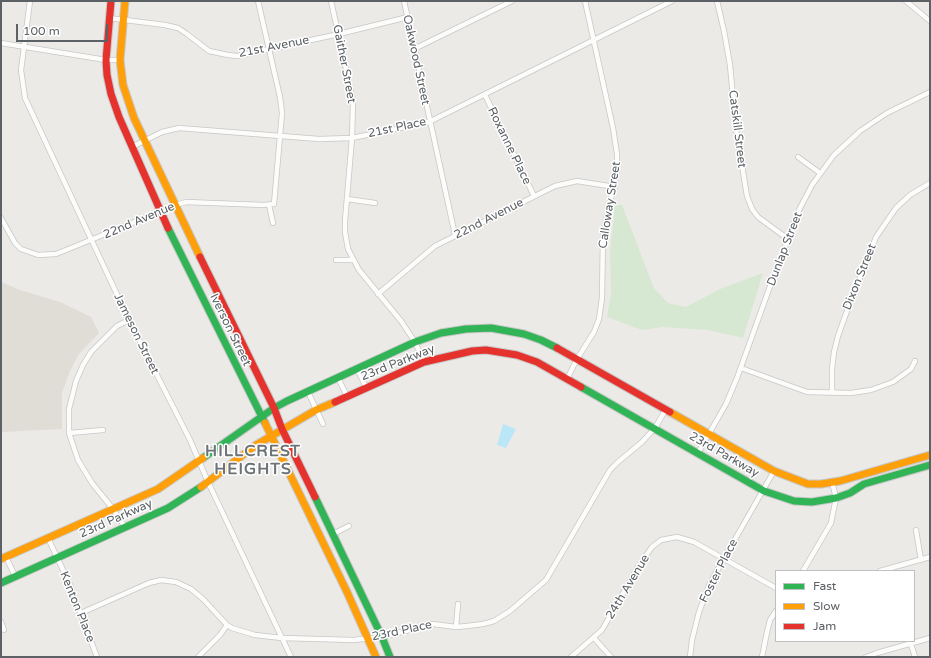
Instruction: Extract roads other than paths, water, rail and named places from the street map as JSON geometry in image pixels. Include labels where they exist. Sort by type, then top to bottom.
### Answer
[{"type":"street","name":"Jameson Street","points":[[30,1],[20,70],[25,98],[129,320],[199,461],[291,657]]},
{"type":"street","name":"Iverson Street","points":[[111,1],[106,60],[107,75],[111,94],[119,117],[160,211],[207,309],[294,482],[369,639],[376,657]]},
{"type":"street","name":"Iverson Street","points":[[125,1],[120,60],[123,85],[129,105],[144,141],[274,408],[282,429],[382,637],[390,657]]},
{"type":"street","points":[[258,1],[280,97],[282,113],[281,136],[271,204],[273,223]]},
{"type":"street","name":"Gaither Street","points":[[331,1],[352,101],[352,138],[345,232],[348,249],[359,270],[401,321],[415,342],[424,362]]},
{"type":"street","name":"Oakwood Street","points":[[404,1],[429,122],[455,236]]},
{"type":"street","points":[[414,49],[512,1]]},
{"type":"street","name":"Calloway Street","points":[[567,379],[577,359],[594,332],[601,308],[603,234],[615,187],[618,154],[585,1]]},
{"type":"street","name":"21st Place","points":[[132,147],[162,132],[179,128],[319,139],[352,138],[429,122],[672,1]]},
{"type":"street","name":"Catskill Street","points":[[717,1],[730,66],[737,136],[747,196],[752,209],[758,217],[788,239]]},
{"type":"street","points":[[906,1],[930,21]]},
{"type":"street","name":"21st Avenue","points":[[109,18],[178,28],[209,51],[239,56],[408,18]]},
{"type":"street","points":[[1,43],[106,60],[120,60]]},
{"type":"street","name":"Dunlap Street","points":[[698,453],[726,404],[741,368],[788,239],[806,196],[820,173],[845,144],[874,120],[930,92]]},
{"type":"street","name":"Roxanne Place","points":[[485,95],[534,196]]},
{"type":"street","points":[[798,157],[820,173]]},
{"type":"street","name":"22nd Avenue","points":[[378,294],[435,246],[555,186],[577,181],[615,187]]},
{"type":"street","name":"Dixon Street","points":[[832,393],[832,369],[838,336],[876,238],[896,208],[910,195],[930,183]]},
{"type":"street","points":[[347,199],[376,203]]},
{"type":"street","name":"22nd Avenue","points":[[1,218],[14,243],[21,249],[38,255],[56,254],[160,211],[186,202],[271,204]]},
{"type":"street","points":[[336,260],[353,260]]},
{"type":"street","points":[[125,527],[113,509],[92,483],[78,460],[69,433],[69,409],[76,381],[91,352],[117,326],[129,320]]},
{"type":"street","name":"23rd Parkway","points":[[3,558],[165,485],[274,408],[415,342],[454,330],[491,328],[524,334],[541,340],[774,471],[808,484],[847,479],[930,456]]},
{"type":"street","name":"23rd Parkway","points":[[1,583],[168,508],[208,482],[245,453],[282,429],[316,410],[424,362],[472,351],[495,351],[517,355],[532,360],[655,428],[764,491],[799,502],[820,502],[836,498],[850,493],[864,484],[930,465]]},
{"type":"street","points":[[741,368],[807,392],[858,392],[871,390],[893,382],[911,369],[915,361]]},
{"type":"street","points":[[357,369],[366,387]]},
{"type":"street","points":[[338,378],[347,396]]},
{"type":"street","points":[[308,392],[323,424]]},
{"type":"street","name":"23rd Place","points":[[81,614],[149,583],[166,580],[182,585],[193,591],[203,599],[227,625],[247,633],[282,638],[369,639],[433,624],[456,627],[483,624],[494,621],[510,611],[546,580],[610,470],[640,444],[655,428],[666,410]]},
{"type":"street","points":[[69,433],[103,430]]},
{"type":"street","name":"Foster Place","points":[[690,657],[692,640],[699,612],[710,584],[774,471]]},
{"type":"street","points":[[804,570],[829,527],[836,498],[832,482]]},
{"type":"street","points":[[333,534],[349,526]]},
{"type":"street","points":[[916,530],[921,560]]},
{"type":"street","name":"24th Avenue","points":[[571,657],[602,630],[642,561],[652,547],[661,540],[671,537],[686,539],[699,544],[775,587]]},
{"type":"street","name":"Kenton Place","points":[[48,538],[81,614],[95,656]]},
{"type":"street","points":[[884,570],[930,557]]},
{"type":"street","points":[[3,558],[15,576]]},
{"type":"street","points":[[456,627],[458,604]]},
{"type":"street","points":[[762,657],[770,620],[775,612]]},
{"type":"street","points":[[1,622],[4,630]]},
{"type":"street","points":[[198,657],[220,636],[227,625]]},
{"type":"street","points":[[594,638],[611,657]]},
{"type":"street","points":[[866,657],[930,638]]},
{"type":"street","points":[[911,644],[914,657]]},
{"type":"water","points":[[503,424],[516,429],[506,448],[497,445]]},
{"type":"district","name":"HILLCREST HEIGHTS","points":[[253,461]]}]
